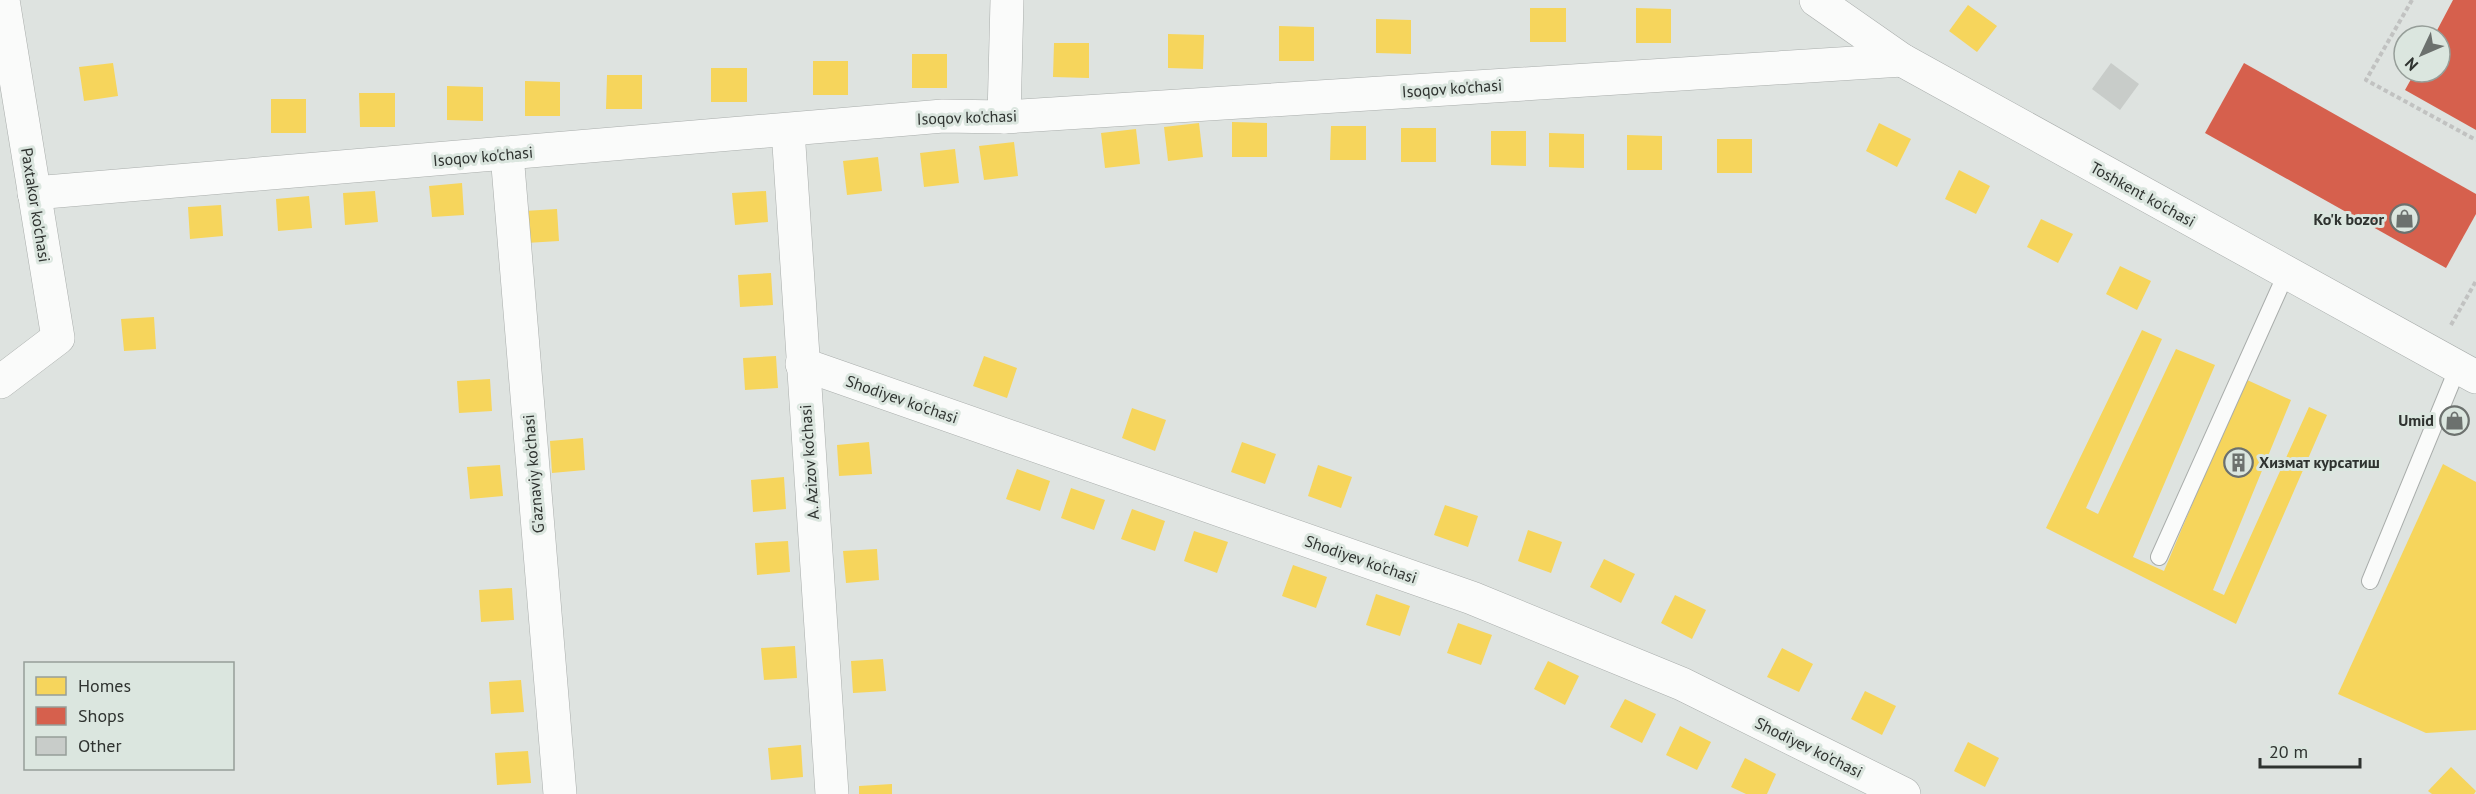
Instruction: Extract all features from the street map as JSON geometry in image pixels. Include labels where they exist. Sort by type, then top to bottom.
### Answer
[{"type":"street","name":"Paxtakor ko'chasi","points":[[0,382],[58,338],[3,0]]},
{"type":"street","points":[[1004,117],[1007,0]]},
{"type":"street","name":"Toshkent ko'chasi","points":[[1816,0],[1902,60],[2456,366]]},
{"type":"street","name":"Isoqov ko'chasi","points":[[34,193],[943,116],[1004,117],[1902,60]]},
{"type":"street","name":"A. Azizov ko'chasi","points":[[788,130],[832,794]]},
{"type":"street","name":"G'aznaviy ko'chasi","points":[[507,154],[560,794]]},
{"type":"street","name":"Shodiyev ko'chasi","points":[[802,364],[1472,598],[1682,684],[1904,794]]},
{"type":"lane","points":[[2158,557],[2286,274]]},
{"type":"lane","points":[[2370,581],[2456,366]]},
{"type":"path","points":[[2412,0],[2366,80],[2476,140]]},
{"type":"path","points":[[2456,366],[2476,281]]},
{"type":"building: Homes","points":[[1968,5],[1997,26],[1977,52],[1949,31]]},
{"type":"building: Homes","points":[[1530,8],[1566,8],[1566,42],[1530,42]]},
{"type":"building: Homes","points":[[1636,8],[1671,9],[1671,43],[1636,43]]},
{"type":"building: Homes","points":[[1376,19],[1411,20],[1411,54],[1376,53]]},
{"type":"building: Homes","points":[[1279,26],[1314,27],[1314,61],[1279,61]]},
{"type":"building: Homes","points":[[1168,34],[1204,35],[1203,69],[1168,68]]},
{"type":"building: Homes","points":[[1054,43],[1089,43],[1089,78],[1053,77]]},
{"type":"building: Homes","points":[[912,54],[947,54],[947,88],[912,88]]},
{"type":"building: Homes","points":[[813,61],[848,61],[848,95],[813,95]]},
{"type":"building: Homes","points":[[113,63],[118,96],[84,101],[79,67]]},
{"type":"building: Homes","points":[[711,68],[747,68],[747,102],[711,102]]},
{"type":"building: Homes","points":[[607,75],[642,75],[642,109],[606,109]]},
{"type":"building: Homes","points":[[525,81],[560,82],[560,116],[525,116]]},
{"type":"building: Homes","points":[[447,86],[483,87],[483,121],[447,120]]},
{"type":"building: Homes","points":[[359,93],[395,93],[395,127],[360,127]]},
{"type":"building: Homes","points":[[271,99],[306,99],[306,133],[271,133]]},
{"type":"building: Homes","points":[[1232,122],[1267,123],[1267,157],[1232,157]]},
{"type":"building: Homes","points":[[1199,123],[1203,157],[1168,161],[1164,127]]},
{"type":"building: Homes","points":[[1879,123],[1911,139],[1897,167],[1866,151]]},
{"type":"building: Homes","points":[[1331,126],[1366,126],[1366,160],[1330,160]]},
{"type":"building: Homes","points":[[1401,128],[1436,128],[1436,162],[1401,162]]},
{"type":"building: Homes","points":[[1136,129],[1140,164],[1105,168],[1101,133]]},
{"type":"building: Homes","points":[[1491,131],[1526,131],[1526,166],[1491,165]]},
{"type":"building: Homes","points":[[1549,133],[1584,134],[1584,168],[1549,167]]},
{"type":"building: Homes","points":[[1627,135],[1662,136],[1662,170],[1627,170]]},
{"type":"building: Homes","points":[[1717,139],[1752,139],[1752,173],[1717,173]]},
{"type":"building: Homes","points":[[1014,142],[1018,176],[984,180],[979,146]]},
{"type":"building: Homes","points":[[955,149],[959,183],[924,187],[920,153]]},
{"type":"building: Homes","points":[[878,157],[882,191],[847,195],[843,161]]},
{"type":"building: Homes","points":[[1959,170],[1990,186],[1976,214],[1945,199]]},
{"type":"building: Homes","points":[[462,183],[464,215],[432,217],[429,186]]},
{"type":"building: Homes","points":[[375,191],[378,222],[345,225],[343,193]]},
{"type":"building: Homes","points":[[766,191],[768,222],[735,225],[732,193]]},
{"type":"building: Homes","points":[[309,196],[312,228],[278,231],[276,199]]},
{"type":"building: Homes","points":[[221,205],[223,236],[190,239],[188,207]]},
{"type":"building: Homes","points":[[557,209],[559,241],[526,243],[524,211]]},
{"type":"building: Homes","points":[[2041,219],[2073,234],[2058,263],[2027,247]]},
{"type":"building: Homes","points":[[2120,266],[2151,281],[2137,310],[2106,294]]},
{"type":"building: Homes","points":[[771,273],[773,305],[740,307],[738,275]]},
{"type":"building: Homes","points":[[154,317],[156,349],[124,351],[121,319]]},
{"type":"building: Homes","name":"Хизмат курсатиш","points":[[2142,330],[2162,339],[2086,508],[2098,514],[2176,349],[2215,365],[2133,557],[2164,571],[2245,379],[2291,400],[2213,590],[2224,595],[2309,407],[2327,415],[2236,624],[2046,528]]},
{"type":"building: Homes","points":[[776,356],[778,388],[745,390],[743,358]]},
{"type":"building: Homes","points":[[984,356],[1017,368],[1007,398],[973,386]]},
{"type":"building: Homes","points":[[490,379],[492,411],[459,413],[457,381]]},
{"type":"building: Homes","points":[[1132,408],[1166,420],[1155,451],[1122,438]]},
{"type":"building: Homes","points":[[583,438],[585,470],[552,473],[550,441]]},
{"type":"building: Homes","points":[[869,442],[872,474],[839,476],[837,445]]},
{"type":"building: Homes","points":[[1242,442],[1276,454],[1265,484],[1231,472]]},
{"type":"building: Homes","points":[[2443,464],[2476,482],[2476,730],[2426,733],[2338,694]]},
{"type":"building: Homes","points":[[500,465],[503,496],[470,499],[467,467]]},
{"type":"building: Homes","points":[[1318,465],[1352,477],[1341,508],[1308,496]]},
{"type":"building: Homes","points":[[1017,469],[1050,481],[1040,511],[1006,499]]},
{"type":"building: Homes","points":[[784,477],[786,509],[753,512],[751,480]]},
{"type":"building: Homes","points":[[1071,488],[1105,500],[1094,530],[1061,518]]},
{"type":"building: Homes","points":[[1445,505],[1478,516],[1468,547],[1434,535]]},
{"type":"building: Homes","points":[[1132,509],[1165,521],[1155,551],[1121,539]]},
{"type":"building: Homes","points":[[1528,530],[1562,542],[1551,573],[1518,561]]},
{"type":"building: Homes","points":[[1194,531],[1228,542],[1217,573],[1184,561]]},
{"type":"building: Homes","points":[[788,541],[790,572],[757,575],[755,543]]},
{"type":"building: Homes","points":[[877,549],[879,580],[846,583],[843,551]]},
{"type":"building: Homes","points":[[1604,559],[1635,574],[1621,603],[1590,587]]},
{"type":"building: Homes","points":[[1293,565],[1327,577],[1316,608],[1282,596]]},
{"type":"building: Homes","points":[[512,588],[514,620],[481,622],[479,590]]},
{"type":"building: Homes","points":[[1376,594],[1410,606],[1400,636],[1366,625]]},
{"type":"building: Homes","points":[[1675,595],[1706,610],[1692,639],[1661,623]]},
{"type":"building: Homes","points":[[1458,623],[1492,635],[1481,665],[1447,653]]},
{"type":"building: Homes","points":[[795,646],[797,678],[764,680],[761,648]]},
{"type":"building: Homes","points":[[1782,648],[1813,664],[1799,692],[1767,677]]},
{"type":"building: Homes","points":[[883,659],[886,691],[853,693],[851,661]]},
{"type":"building: Homes","points":[[1548,661],[1579,676],[1565,705],[1534,689]]},
{"type":"building: Homes","points":[[521,680],[524,712],[491,714],[489,682]]},
{"type":"building: Homes","points":[[1865,691],[1896,706],[1882,735],[1851,719]]},
{"type":"building: Homes","points":[[1625,699],[1656,714],[1642,743],[1610,727]]},
{"type":"building: Homes","points":[[1680,726],[1711,742],[1697,770],[1666,755]]},
{"type":"building: Homes","points":[[1968,742],[1999,758],[1985,787],[1954,771]]},
{"type":"building: Homes","points":[[801,745],[803,777],[771,780],[768,748]]},
{"type":"building: Homes","points":[[528,751],[531,783],[497,785],[495,753]]},
{"type":"building: Homes","points":[[1745,758],[1776,774],[1767,794],[1746,794],[1731,787]]},
{"type":"building: Homes","points":[[2451,767],[2476,791],[2474,794],[2432,794],[2428,791]]},
{"type":"building: Homes","points":[[892,784],[892,794],[859,794],[859,786]]},
{"type":"building: Shops","points":[[2453,0],[2476,0],[2476,130],[2405,90],[2408,84],[2452,84],[2452,24],[2440,24]]},
{"type":"building: Shops","points":[[2244,63],[2476,194],[2476,214],[2446,268],[2205,133]]},
{"type":"building: Other","points":[[2111,63],[2139,84],[2120,110],[2092,89]]},
{"type":"place","name":"Ko'k bozor","points":[[2405,219]]},
{"type":"place","name":"Umid","points":[[2455,420]]},
{"type":"place","name":"Хизмат курсатиш","points":[[2238,462]]}]
